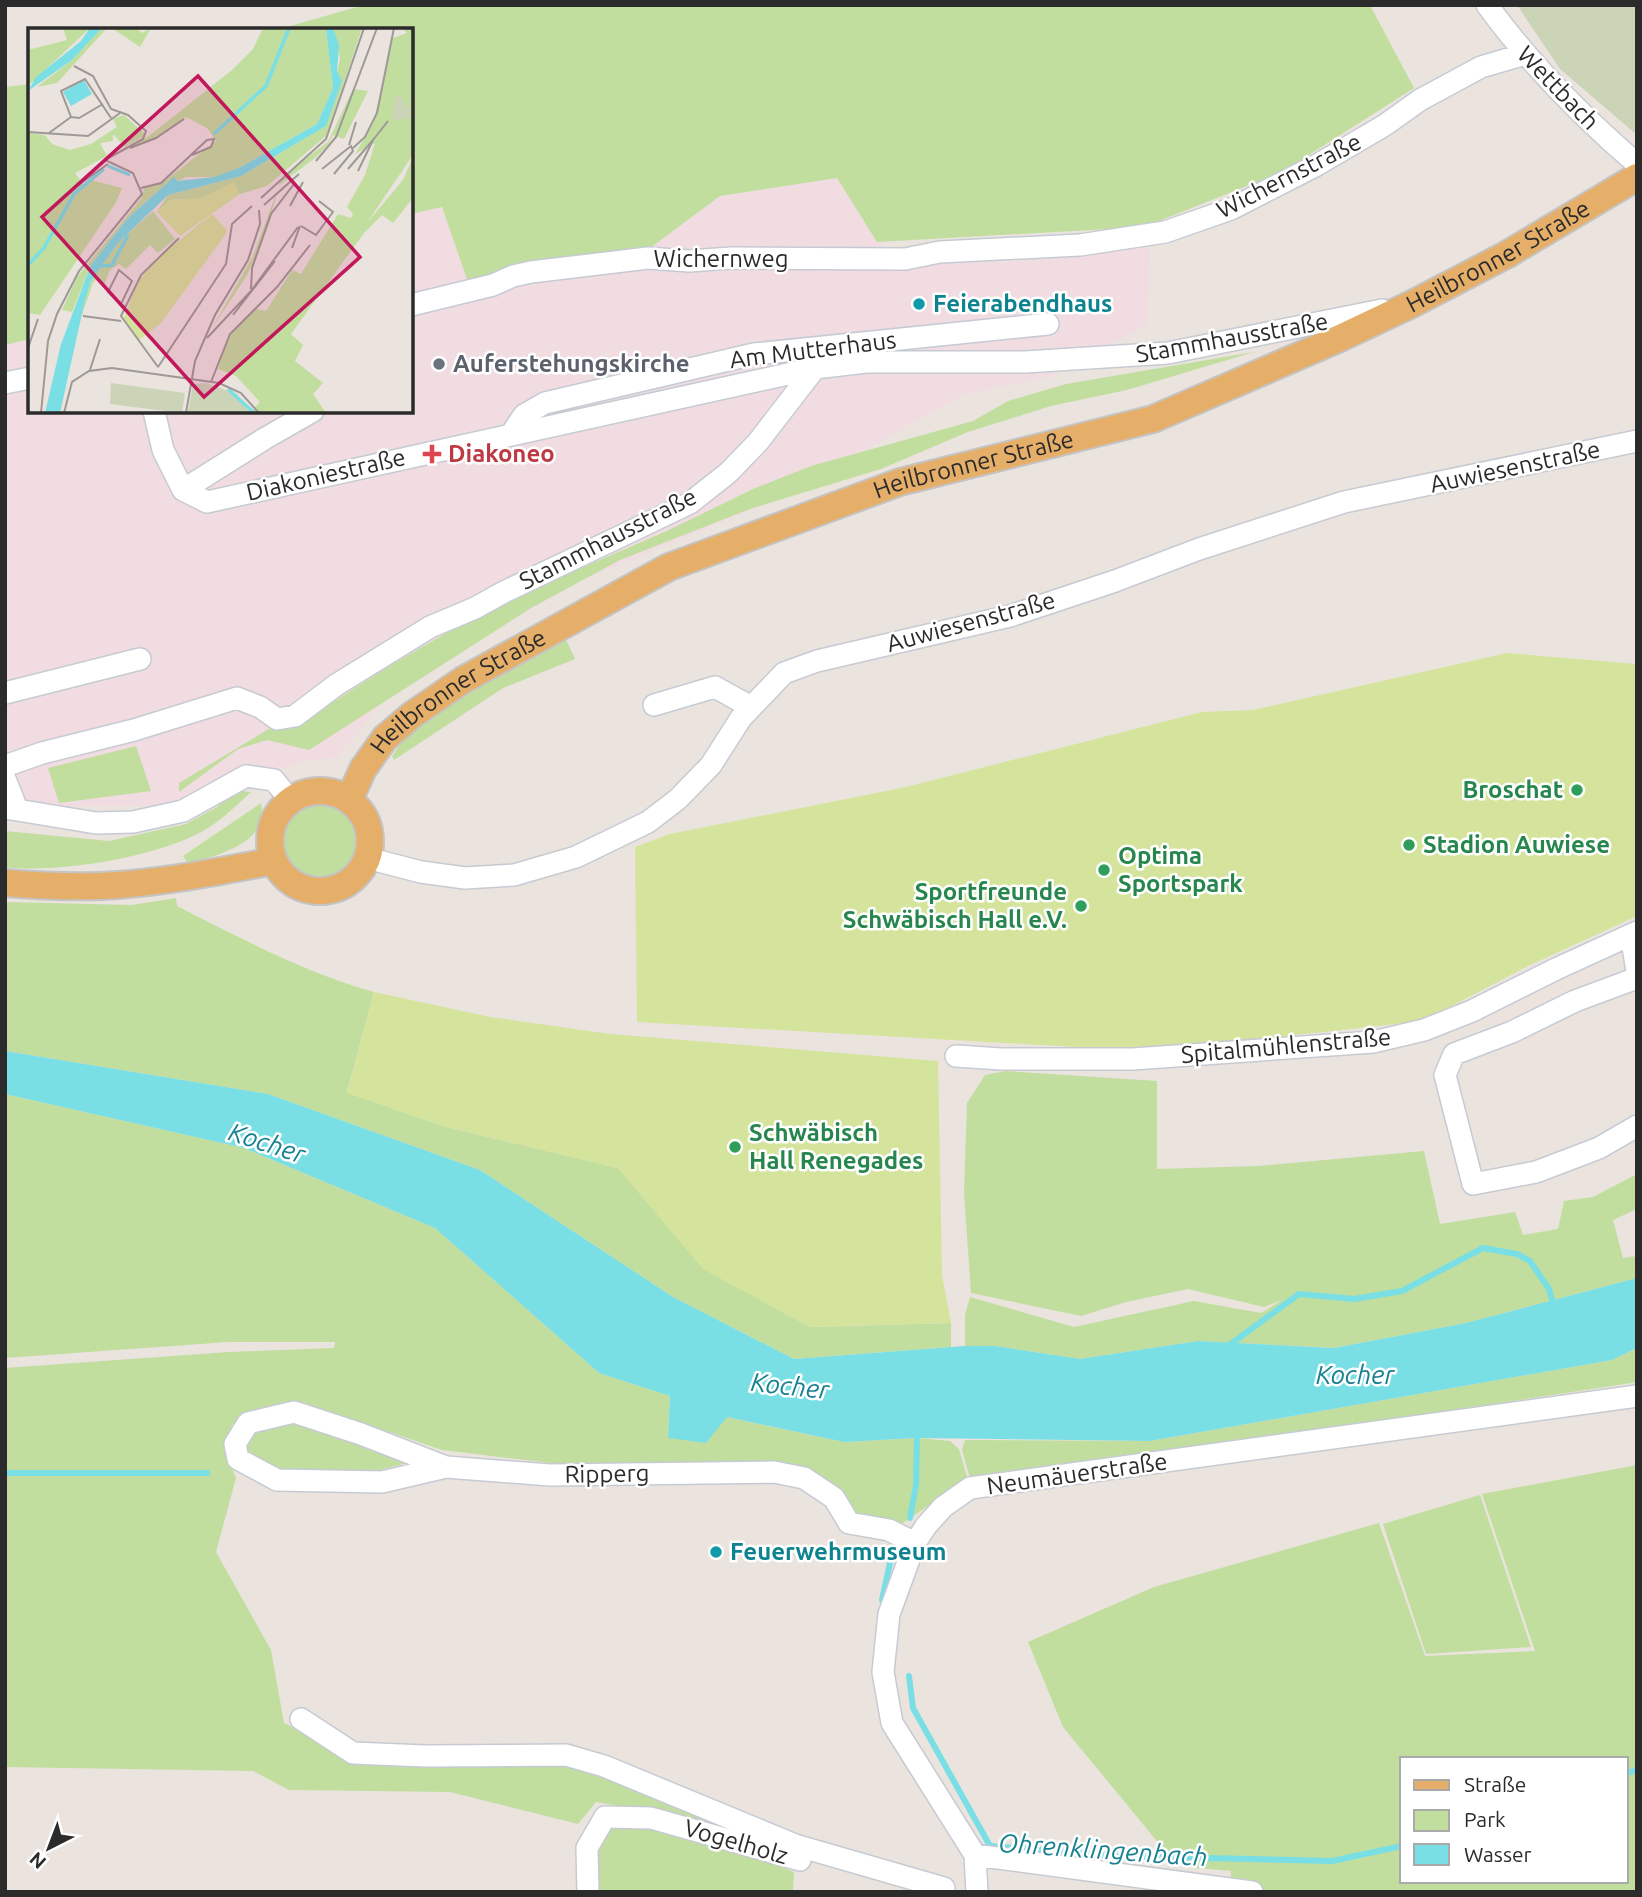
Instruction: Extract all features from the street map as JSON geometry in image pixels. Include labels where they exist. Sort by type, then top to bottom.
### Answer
[{"type":"main road","name":"Heilbronner Straße","points":[[349,800],[363,769],[385,738],[412,715],[463,680],[669,566],[900,482],[1153,419],[1412,304],[1506,255],[1637,177]]},
{"type":"main road","points":[[308,792],[329,792],[349,800],[362,814],[369,831],[367,858],[359,874],[345,885],[328,891],[310,891],[288,880],[273,861],[269,840],[272,824],[278,813],[290,800],[308,792]]},
{"type":"main road","points":[[5,883],[48,887],[117,885],[179,879],[273,861]]},
{"type":"street","name":"Wettbach","points":[[1487,5],[1525,54],[1583,117],[1637,164]]},
{"type":"street","name":"Wichernstraße","points":[[1036,246],[1080,245],[1165,232],[1231,209],[1328,159],[1385,125],[1420,100],[1481,67],[1525,54]]},
{"type":"street","name":"Wichernweg","points":[[413,305],[493,285],[531,272],[648,258],[689,261],[732,258],[905,259],[940,252],[1036,246]]},
{"type":"street","name":"Stammhausstraße","points":[[5,766],[237,698],[260,707],[277,719],[295,716],[337,685],[430,626],[475,608],[690,503],[729,473],[758,442],[815,368],[866,362],[1025,362],[1168,353],[1412,304]]},
{"type":"street","name":"Am Mutterhaus","points":[[512,433],[524,415],[545,404],[754,354],[1048,324]]},
{"type":"street","name":"Diakoniestraße","points":[[183,490],[206,502],[815,368]]},
{"type":"street","points":[[5,383],[28,378]]},
{"type":"street","points":[[154,413],[163,450],[183,490],[310,413]]},
{"type":"street","name":"Auwiesenstraße","points":[[367,858],[421,872],[465,878],[514,875],[576,857],[648,822],[678,799],[711,765],[741,718],[784,673],[817,661],[1010,616],[1199,549],[1344,502],[1637,441]]},
{"type":"street","points":[[5,693],[141,659]]},
{"type":"street","points":[[654,705],[715,687],[751,707]]},
{"type":"street","points":[[5,779],[11,808],[61,819],[96,823],[133,822],[183,811],[246,776],[274,780],[290,800]]},
{"type":"street","points":[[1634,934],[1637,971]]},
{"type":"street","name":"Spitalmühlenstraße","points":[[956,1056],[1001,1059],[1133,1059],[1373,1042],[1424,1031],[1634,934]]},
{"type":"street","points":[[1454,1054],[1512,1032],[1575,1001],[1637,978]]},
{"type":"street","points":[[1501,996],[1512,1032]]},
{"type":"street","points":[[1446,1021],[1454,1054],[1445,1075],[1473,1184],[1602,1158],[1637,1126]]},
{"type":"street","name":"Neumäuerstraße","points":[[977,1892],[975,1855],[892,1723],[883,1672],[889,1614],[915,1544],[943,1507],[970,1488],[1637,1396]]},
{"type":"street","name":"Ripperg","points":[[446,1467],[382,1482],[277,1480],[238,1460],[235,1444],[248,1423],[294,1412],[361,1434],[446,1467],[550,1475],[774,1472],[804,1478],[834,1498],[849,1523],[889,1530],[915,1544]]},
{"type":"street","points":[[301,1719],[353,1753],[425,1756],[566,1755],[604,1766],[796,1845],[944,1888],[967,1892]]},
{"type":"street","name":"Vogelholz","points":[[588,1892],[587,1848],[605,1818],[651,1818],[888,1885],[944,1888]]},
{"type":"street","points":[[975,1855],[1252,1892]]},
{"type":"shaded area","name":"Diakoneo","points":[[837,178],[891,261],[1004,262],[1150,243],[1148,324],[1050,377],[963,395],[783,496],[566,587],[385,699],[338,757],[301,762],[183,805],[5,807],[5,345],[28,339],[28,413],[413,413],[413,214],[442,207],[468,282],[650,248],[720,196]]},
{"type":"green space","points":[[364,5],[1370,5],[1414,88],[1282,172],[1144,227],[877,242],[837,178],[720,196],[650,248],[468,282],[442,207],[413,214],[413,28],[283,28]]},
{"type":"green space","points":[[1517,5],[1637,5],[1637,135],[1560,69]]},
{"type":"green space","points":[[28,84],[28,339],[5,345],[5,87]]},
{"type":"green space","points":[[1254,352],[1127,390],[1051,406],[968,432],[881,469],[750,509],[620,560],[531,608],[309,750],[267,740],[238,749],[179,792],[179,783],[277,724],[294,727],[391,665],[491,607],[669,530],[753,489],[811,466],[973,421],[1008,401],[1066,384]]},
{"type":"green space","points":[[563,633],[575,659],[503,688],[394,760],[392,756],[403,740],[420,725]]},
{"type":"green space","name":"Sportfreunde Schwäbisch Hall e.V.","points":[[1507,653],[1637,664],[1637,916],[1530,965],[1423,1021],[1147,1051],[637,1022],[635,847],[670,834],[906,787],[1202,712],[1253,710]]},
{"type":"green space","points":[[136,746],[151,791],[59,803],[48,768]]},
{"type":"green space","points":[[251,792],[214,824],[195,835],[143,854],[54,868],[5,867],[5,831],[109,841],[186,824],[217,807],[231,793]]},
{"type":"green space","points":[[318,801],[333,804],[345,813],[354,825],[357,840],[354,855],[345,867],[333,876],[318,879],[303,876],[291,867],[282,855],[279,840],[282,825],[291,813],[303,804]]},
{"type":"green space","points":[[261,803],[262,817],[250,838],[226,852],[188,864],[183,856]]},
{"type":"green space","points":[[176,898],[177,906],[249,942],[323,975],[374,992],[347,1092],[442,1126],[618,1168],[704,1269],[810,1327],[951,1323],[951,1347],[794,1359],[673,1297],[480,1170],[268,1094],[5,1051],[5,902],[132,905]]},
{"type":"green space","name":"Schwäbisch Hall Renegades","points":[[374,992],[490,1017],[610,1034],[938,1061],[942,1275],[951,1323],[810,1327],[703,1269],[618,1168],[442,1126],[347,1093]]},
{"type":"green space","points":[[1006,1071],[1157,1081],[1157,1169],[1258,1166],[1424,1151],[1440,1224],[1515,1212],[1523,1235],[1558,1229],[1564,1201],[1593,1197],[1637,1174],[1637,1209],[1613,1220],[1623,1258],[1637,1256],[1637,1278],[1466,1323],[1334,1348],[1198,1341],[1080,1359],[995,1346],[965,1346],[965,1315],[970,1297],[1074,1327],[1194,1301],[1261,1313],[1282,1300],[1264,1307],[1188,1289],[1126,1302],[1081,1316],[971,1293],[964,1192],[967,1103],[985,1075]]},
{"type":"green space","points":[[5,1094],[244,1148],[435,1228],[599,1373],[670,1396],[668,1438],[726,1417],[844,1442],[917,1438],[950,1441],[959,1449],[970,1488],[934,1502],[894,1529],[858,1517],[847,1498],[815,1473],[680,1466],[559,1464],[442,1450],[326,1410],[271,1405],[232,1425],[225,1451],[236,1478],[216,1552],[271,1650],[284,1723],[350,1755],[568,1762],[868,1874],[655,1812],[596,1802],[578,1824],[450,1792],[289,1790],[253,1771],[5,1767],[5,1368],[229,1352],[334,1348],[335,1342],[228,1342],[5,1358]]},
{"type":"green space","points":[[1637,1348],[1637,1382],[1169,1453],[970,1478],[962,1450],[965,1440],[1150,1441],[1612,1360]]},
{"type":"green space","points":[[313,1424],[411,1462],[360,1475],[291,1474],[247,1460],[245,1436],[268,1426]]},
{"type":"green space","points":[[1637,1465],[1637,1892],[1230,1892],[1231,1871],[1185,1867],[1165,1851],[1063,1727],[1028,1642],[1154,1587],[1379,1523],[1425,1656],[1535,1651],[1482,1494]]},
{"type":"green space","points":[[1480,1495],[1531,1647],[1426,1654],[1383,1524]]},
{"type":"green space","points":[[611,1825],[640,1825],[708,1838],[794,1872],[793,1892],[596,1892],[597,1849]]},
{"type":"water","name":"Kocher","points":[[5,1051],[268,1094],[480,1170],[673,1297],[794,1359],[995,1346],[1080,1359],[1198,1341],[1334,1348],[1466,1323],[1637,1278],[1637,1348],[1612,1360],[1150,1441],[917,1438],[844,1442],[727,1417],[706,1443],[668,1438],[670,1396],[599,1373],[435,1228],[244,1148],[5,1094]]},
{"type":"waterway","points":[[1228,1346],[1299,1294],[1354,1299],[1402,1291],[1483,1248],[1517,1254],[1530,1261],[1549,1289],[1554,1307]]},
{"type":"waterway","name":"Ohrenklingenbach","points":[[910,1518],[916,1485],[917,1433]]},
{"type":"waterway","points":[[5,1473],[207,1473]]},
{"type":"waterway","name":"Ohrenklingenbach","points":[[882,1600],[893,1549]]},
{"type":"waterway","name":"Ohrenklingenbach","points":[[909,1676],[913,1708],[990,1846],[1118,1856],[1332,1861],[1400,1846]]},
{"type":"waterway","name":"Ohrenklingenbach","points":[[1628,1772],[1637,1770]]},
{"type":"place","name":"Feierabendhaus","points":[[919,304]]},
{"type":"place","name":"Auferstehungskirche","points":[[439,364]]},
{"type":"place","name":"Diakoneo","points":[[432,454]]},
{"type":"place","name":"Broschat","points":[[1577,790]]},
{"type":"place","name":"Stadion Auwiese","points":[[1409,845]]},
{"type":"place","name":"Optima Sportspark","points":[[1104,870]]},
{"type":"place","name":"Sportfreunde Schwäbisch Hall e.V.","points":[[1081,906]]},
{"type":"place","name":"Schwäbisch Hall Renegades","points":[[735,1147]]},
{"type":"place","name":"Feuerwehrmuseum","points":[[716,1552]]}]
